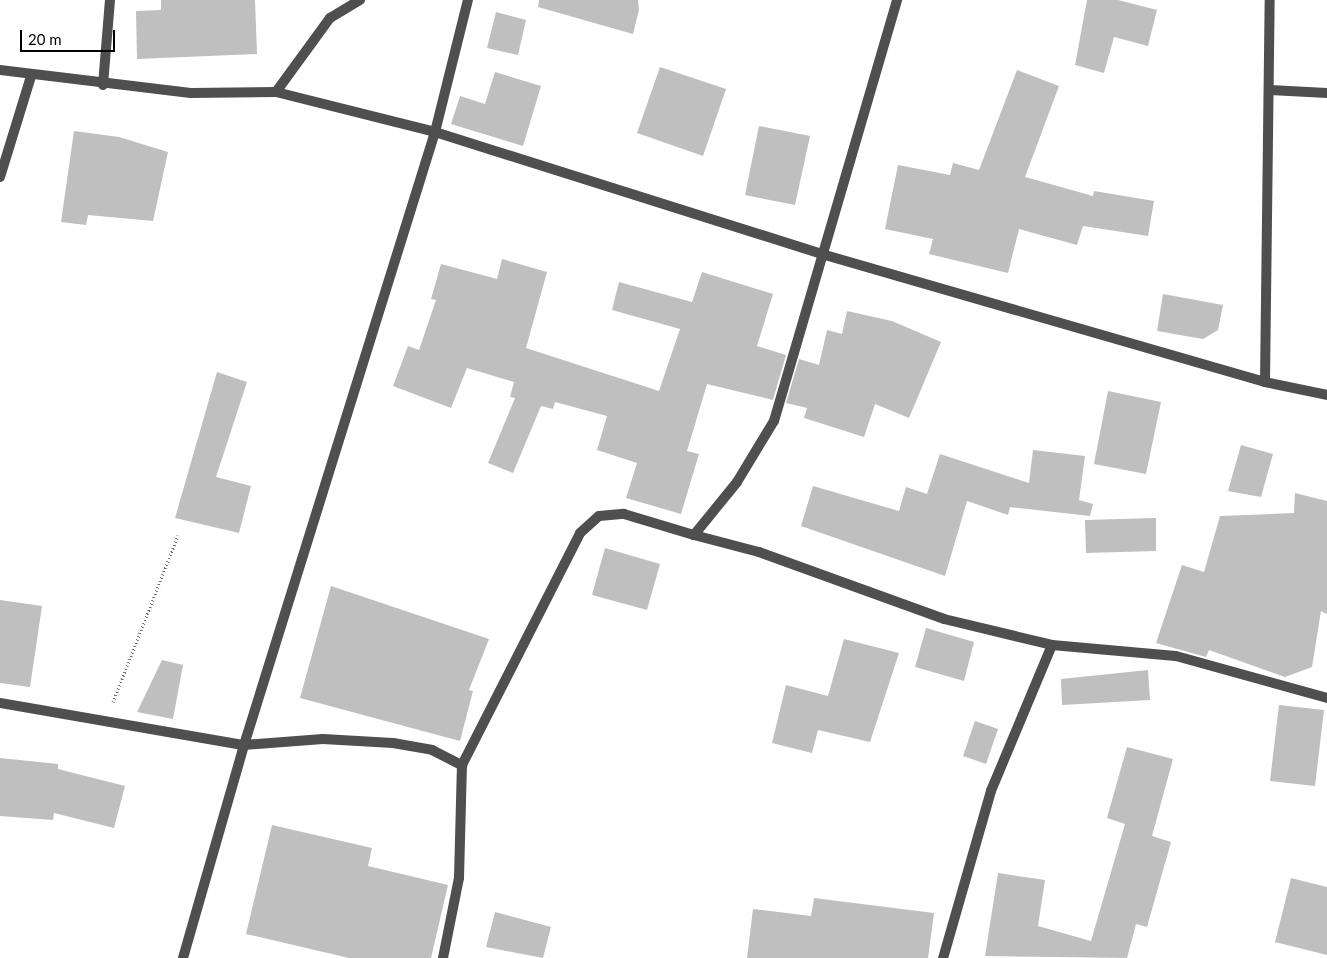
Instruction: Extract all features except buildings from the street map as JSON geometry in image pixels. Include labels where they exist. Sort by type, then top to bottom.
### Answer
[{"type":"street","points":[[103,85],[110,0]]},
{"type":"street","points":[[276,92],[330,18],[360,0]]},
{"type":"street","points":[[183,958],[244,745],[435,132],[468,0]]},
{"type":"street","points":[[694,535],[737,482],[774,421],[825,255],[897,0]]},
{"type":"street","points":[[1264,382],[1270,0]]},
{"type":"street","points":[[0,70],[103,85],[191,93],[276,92],[435,132],[825,255],[1264,382],[1327,395]]},
{"type":"street","points":[[0,176],[31,76]]},
{"type":"street","points":[[1270,90],[1327,92]]},
{"type":"street","points":[[443,958],[459,878],[462,765],[580,534],[599,516],[624,514],[758,552],[944,619],[1052,645],[1176,656],[1327,698]]},
{"type":"street","points":[[943,958],[991,791],[1052,645]]},
{"type":"street","points":[[0,703],[104,724],[244,745],[323,739],[393,743],[432,750],[462,765]]},
{"type":"path","points":[[104,724],[178,535]]}]
